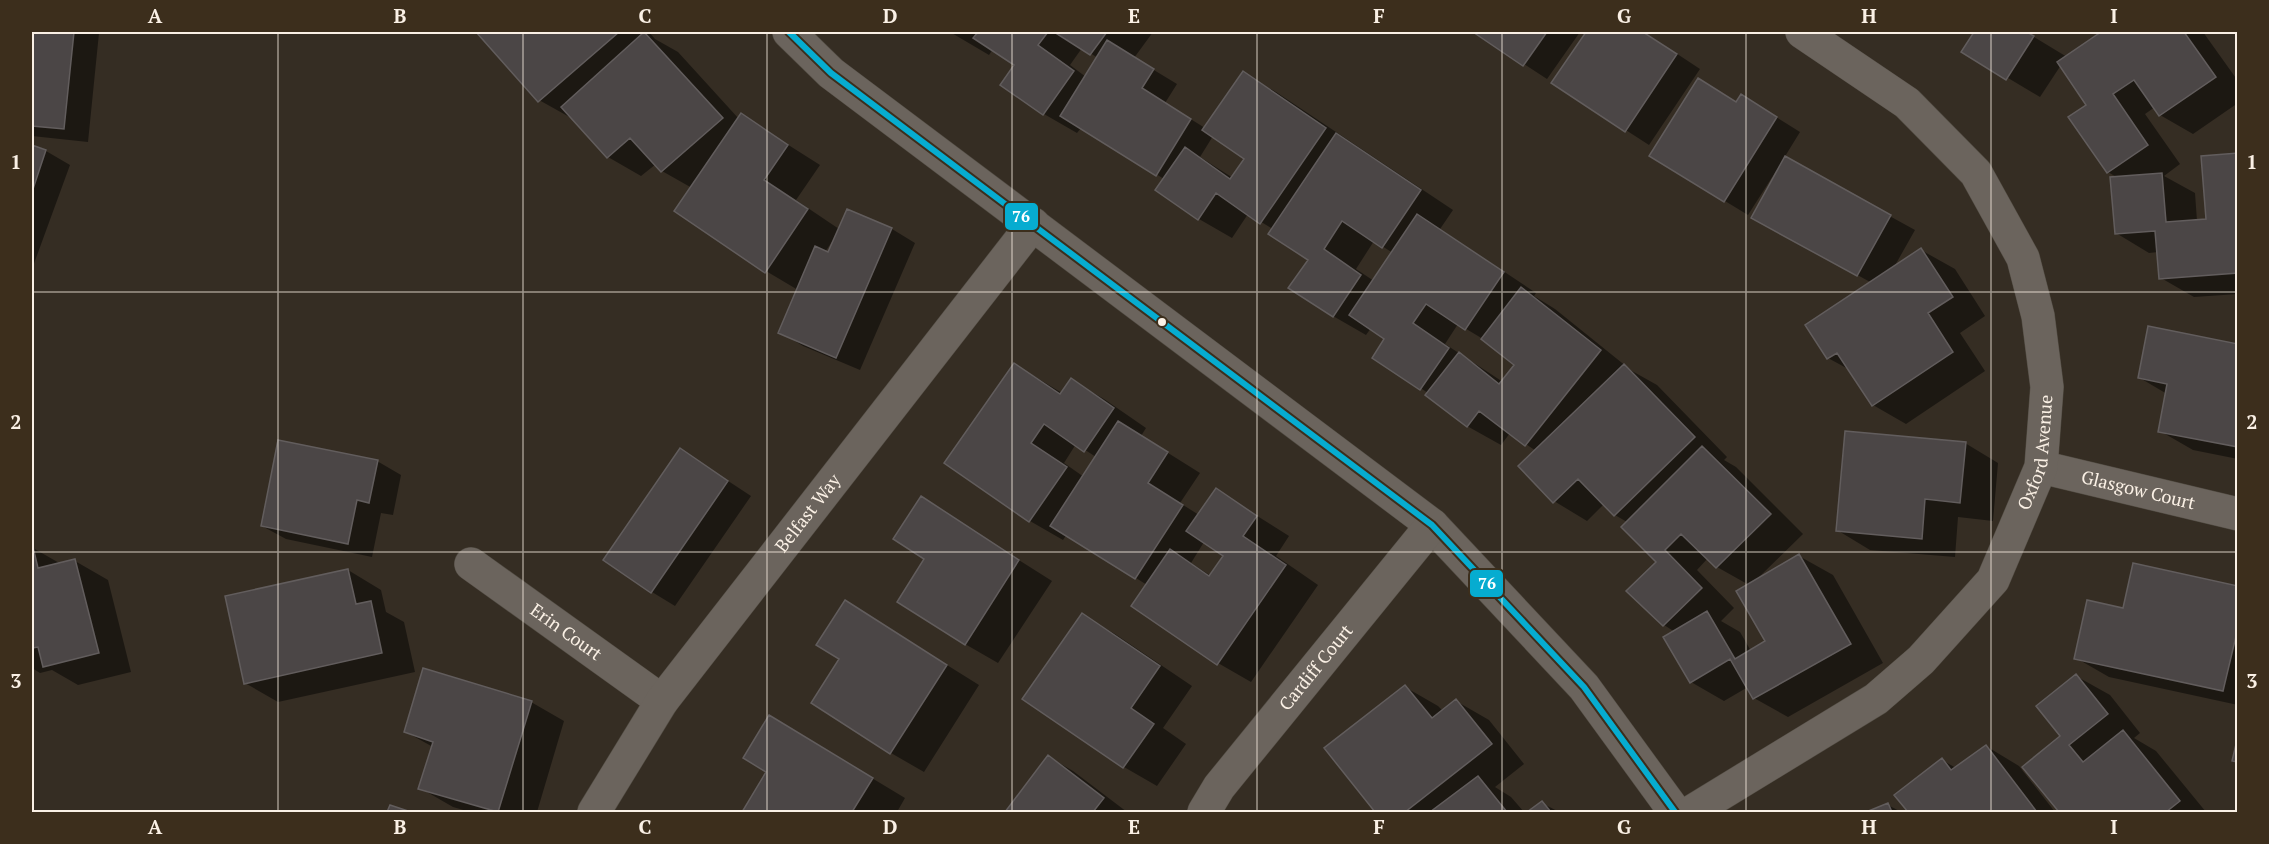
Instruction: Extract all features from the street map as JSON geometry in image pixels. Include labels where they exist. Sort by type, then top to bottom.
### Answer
[{"type":"street","points":[[789,32],[831,73],[1432,525],[1584,687],[1675,813]]},
{"type":"street","name":"Oxford Avenue","points":[[1691,813],[1876,699],[1921,660],[1993,580],[2041,467],[2047,387],[2038,316],[2024,258],[1976,173],[1907,103],[1802,32]]},
{"type":"street","name":"Belfast Way","points":[[594,813],[662,701],[1033,224]]},
{"type":"street","name":"Glasgow Court","points":[[2041,467],[2238,514]]},
{"type":"street","name":"Cardiff Court","points":[[1204,813],[1219,787],[1432,525]]},
{"type":"street","name":"Erin Court","points":[[471,564],[662,701]]},
{"type":"building","points":[[32,32],[74,32],[64,129],[32,126]]},
{"type":"building","points":[[476,32],[619,32],[538,102]]},
{"type":"building","points":[[644,32],[723,118],[661,172],[630,138],[607,158],[561,107]]},
{"type":"building","points":[[978,32],[1048,32],[1038,45],[1074,71],[1043,115],[1000,85],[1014,65],[973,38]]},
{"type":"building","points":[[1054,32],[1107,32],[1090,55]]},
{"type":"building","points":[[1473,32],[1547,32],[1523,66]]},
{"type":"building","points":[[1586,32],[1643,32],[1677,54],[1625,132],[1551,83]]},
{"type":"building","points":[[1974,32],[2027,32],[2034,36],[2006,80],[1961,52]]},
{"type":"building","points":[[2101,32],[2184,32],[2216,77],[2159,116],[2134,80],[2113,94],[2148,145],[2107,173],[2068,117],[2086,105],[2057,62]]},
{"type":"building","points":[[1107,40],[1154,69],[1142,88],[1191,119],[1156,176],[1060,116]]},
{"type":"building","points":[[1243,71],[1326,128],[1260,224],[1216,193],[1198,220],[1155,190],[1185,147],[1230,179],[1244,159],[1202,130]]},
{"type":"building","points":[[1698,78],[1736,102],[1741,94],[1777,117],[1724,202],[1649,156]]},
{"type":"building","points":[[741,113],[788,145],[764,180],[808,209],[765,273],[674,211]]},
{"type":"building","points":[[1336,133],[1421,190],[1382,248],[1342,221],[1324,249],[1361,275],[1333,317],[1288,288],[1308,260],[1268,234]]},
{"type":"building","points":[[32,145],[46,150],[32,192]]},
{"type":"building","points":[[2238,153],[2238,273],[2159,279],[2155,231],[2115,234],[2110,177],[2162,173],[2166,222],[2206,219],[2201,156]]},
{"type":"building","points":[[1785,156],[1891,215],[1857,276],[1751,218]]},
{"type":"building","points":[[847,209],[892,228],[836,358],[778,333],[815,246],[828,252]]},
{"type":"building","points":[[1417,214],[1504,272],[1465,330],[1426,304],[1413,323],[1449,348],[1420,390],[1372,358],[1384,339],[1349,315]]},
{"type":"building","points":[[1921,248],[1953,297],[1928,313],[1953,352],[1872,406],[1837,353],[1827,359],[1805,325]]},
{"type":"building","points":[[1521,287],[1601,350],[1525,446],[1479,411],[1467,427],[1425,395],[1459,352],[1499,384],[1514,365],[1481,339]]},
{"type":"building","points":[[2148,326],[2238,344],[2238,447],[2158,432],[2167,384],[2138,378]]},
{"type":"building","points":[[1014,363],[1060,394],[1071,378],[1114,408],[1084,452],[1044,424],[1031,443],[1067,467],[1029,522],[944,463]]},
{"type":"building","points":[[1624,364],[1695,437],[1614,516],[1578,479],[1553,503],[1518,466]]},
{"type":"building","points":[[1118,421],[1168,452],[1148,483],[1183,505],[1135,579],[1050,526]]},
{"type":"building","points":[[1845,431],[1966,442],[1960,503],[1925,499],[1922,539],[1836,531]]},
{"type":"building","points":[[278,440],[378,460],[369,503],[357,500],[348,544],[261,526]]},
{"type":"building","points":[[1702,446],[1771,514],[1716,568],[1681,534],[1665,550],[1702,588],[1663,626],[1626,591],[1656,562],[1621,527]]},
{"type":"building","points":[[680,448],[728,481],[651,593],[603,560]]},
{"type":"building","points":[[1216,488],[1257,516],[1243,536],[1286,565],[1217,665],[1131,606],[1170,549],[1209,576],[1223,556],[1186,531]]},
{"type":"building","points":[[921,496],[1019,560],[965,645],[897,602],[924,559],[893,539]]},
{"type":"building","points":[[32,547],[38,568],[75,559],[99,653],[43,667],[38,647],[32,648]]},
{"type":"building","points":[[1799,554],[1851,644],[1753,699],[1730,659],[1690,683],[1663,637],[1707,611],[1735,659],[1765,641],[1736,591]]},
{"type":"building","points":[[2133,563],[2238,586],[2238,628],[2223,691],[2074,659],[2087,600],[2123,608]]},
{"type":"building","points":[[348,569],[356,604],[371,601],[382,653],[244,684],[225,596]]},
{"type":"building","points":[[845,600],[947,665],[890,754],[811,703],[839,659],[816,645]]},
{"type":"building","points":[[1082,613],[1160,666],[1131,708],[1154,724],[1123,768],[1022,699]]},
{"type":"building","points":[[423,668],[532,701],[498,812],[418,789],[433,742],[404,732]]},
{"type":"building","points":[[2076,674],[2108,714],[2069,745],[2083,762],[2123,730],[2180,801],[2166,812],[2059,812],[2022,767],[2060,736],[2036,706]]},
{"type":"building","points":[[1405,685],[1432,718],[1456,699],[1492,744],[1405,812],[1375,812],[1324,748]]},
{"type":"building","points":[[769,715],[873,778],[852,812],[742,812],[766,772],[743,758]]},
{"type":"building","points":[[2238,736],[2238,762],[2232,761]]},
{"type":"building","points":[[1986,745],[2037,812],[1908,812],[1894,795],[1942,758],[1951,770]]},
{"type":"building","points":[[1048,755],[1104,798],[1093,812],[1005,812]]},
{"type":"building","points":[[1478,776],[1507,812],[1430,812]]},
{"type":"building","points":[[1542,801],[1551,812],[1527,812]]},
{"type":"building","points":[[1888,803],[1892,812],[1866,812]]},
{"type":"building","points":[[390,805],[411,812],[387,812]]},
{"type":"transit line","name":"76","points":[[789,32],[831,73],[1432,525],[1584,687],[1675,812]]}]
